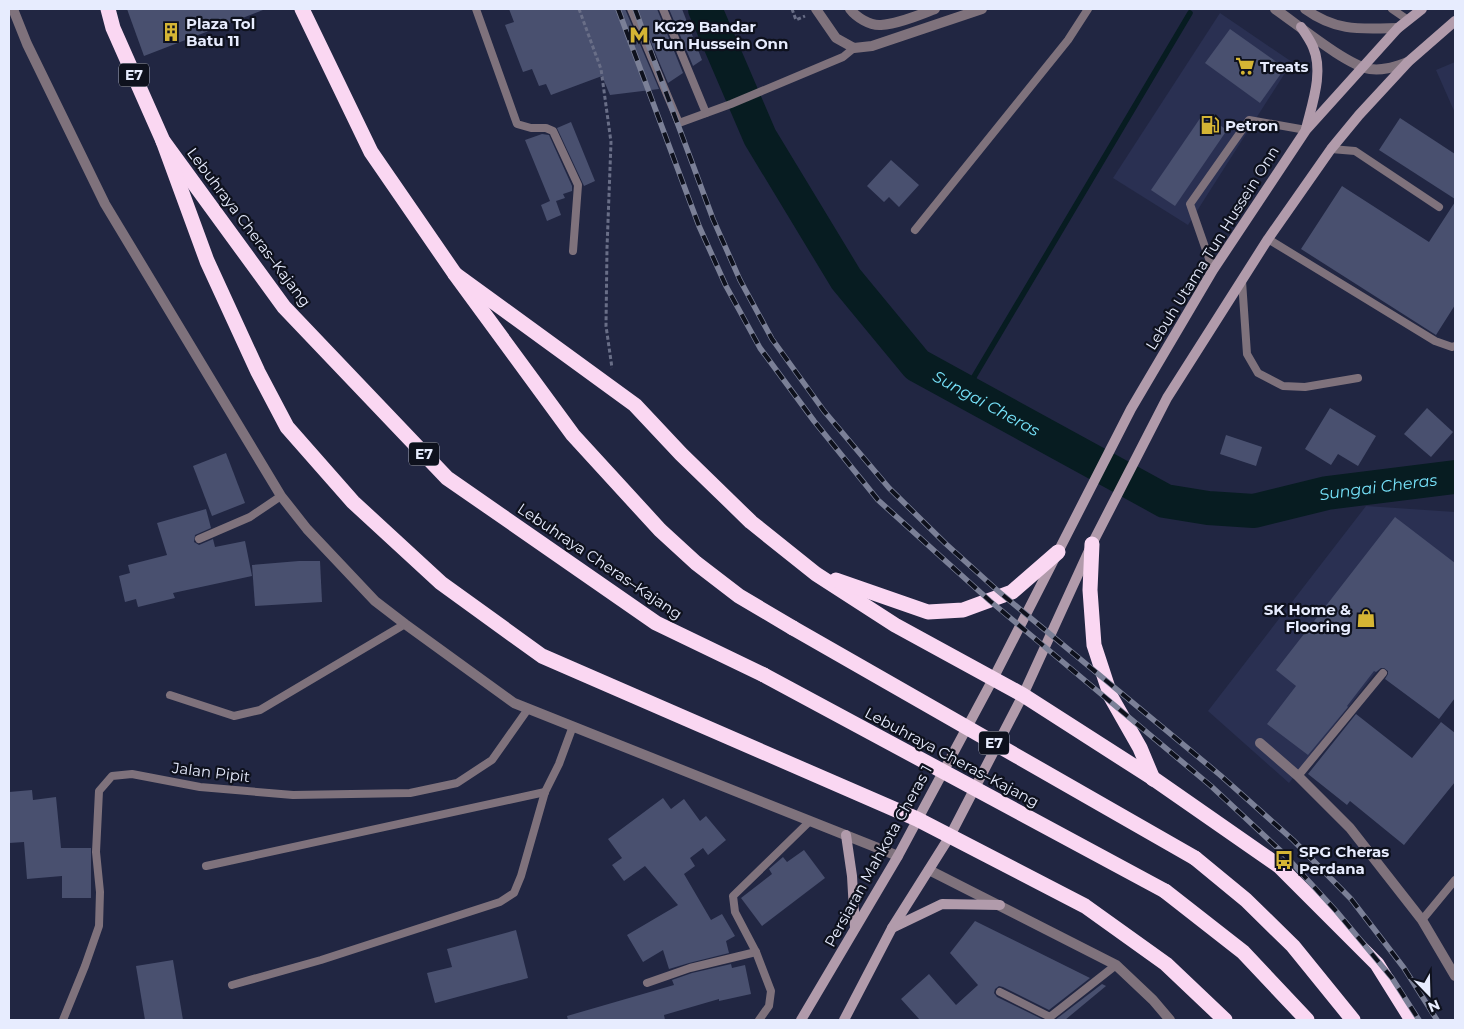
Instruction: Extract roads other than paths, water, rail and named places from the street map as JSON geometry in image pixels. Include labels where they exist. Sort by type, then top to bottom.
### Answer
[{"type":"highway","name":"Lebuhraya Cheras–Kajang","points":[[108,9],[113,28],[163,141],[284,308],[447,478],[656,623],[764,675],[1164,891],[1243,952],[1307,1020]]},
{"type":"highway","name":"Lebuhraya Cheras–Kajang","points":[[302,9],[371,152],[455,274],[572,436],[660,530],[696,563],[740,596],[1195,858],[1246,900],[1294,946],[1353,1020]]},
{"type":"highway","points":[[163,141],[207,261],[258,372],[287,427],[353,502],[434,576],[542,656],[917,819],[1085,906],[1166,964],[1225,1020]]},
{"type":"highway","points":[[455,274],[635,405],[681,454],[751,522],[816,574],[895,624],[1023,695],[1154,779],[1279,866],[1376,964],[1412,1020]]},
{"type":"highway","points":[[1092,544],[1090,590],[1094,645],[1111,697],[1140,748],[1154,779]]},
{"type":"highway","points":[[816,574],[928,612],[963,610],[1012,592],[1058,552]]},
{"type":"main road","name":"Lebuh Utama Tun Hussein Onn","points":[[1088,492],[1131,409],[1213,270],[1306,130],[1398,28],[1422,9]]},
{"type":"main road","points":[[844,1020],[892,928],[950,836],[1023,695],[1092,544],[1167,398],[1268,239],[1331,149],[1359,115],[1408,62],[1455,21]]},
{"type":"main road","points":[[1300,27],[1314,48],[1317,66],[1316,86],[1306,130]]},
{"type":"main road","name":"Persiaran Mahkota Cheras 1","points":[[801,1020],[898,856],[993,679],[1088,492]]},
{"type":"main road","points":[[846,835],[852,876],[855,929]]},
{"type":"main road","points":[[892,928],[942,904],[1000,905]]},
{"type":"street","points":[[14,9],[27,44],[105,204],[280,496],[307,529],[375,601],[514,703],[898,856]]},
{"type":"street","points":[[816,9],[836,38],[854,48],[872,46],[982,9]]},
{"type":"street","points":[[850,9],[856,17],[879,26],[935,9]]},
{"type":"street","points":[[1275,9],[1339,54],[1363,67],[1386,69],[1408,62]]},
{"type":"street","points":[[1305,9],[1316,17],[1341,28],[1398,28]]},
{"type":"street","points":[[1260,743],[1298,776],[1350,828],[1422,920],[1455,976]]},
{"type":"street","points":[[929,870],[1116,966],[1153,1000],[1170,1020]]},
{"type":"lane","points":[[476,9],[517,124],[531,128],[553,130],[574,175],[578,185],[573,251]]},
{"type":"lane","points":[[631,9],[679,123],[777,86],[843,57],[854,48]]},
{"type":"lane","points":[[663,9],[706,113]]},
{"type":"lane","points":[[916,230],[1068,40],[1088,9]]},
{"type":"lane","points":[[1392,9],[1408,20]]},
{"type":"lane","points":[[1213,270],[1190,204],[1249,120],[1306,130]]},
{"type":"lane","points":[[1331,149],[1355,150],[1439,207]]},
{"type":"lane","points":[[1268,239],[1435,341],[1452,347],[1455,346]]},
{"type":"lane","points":[[1242,281],[1246,354],[1258,373],[1283,386],[1305,387],[1358,378]]},
{"type":"lane","points":[[199,539],[250,517],[280,496]]},
{"type":"lane","points":[[170,695],[234,716],[260,710],[405,624]]},
{"type":"lane","points":[[1298,776],[1382,672]]},
{"type":"lane","name":"Jalan Pipit","points":[[63,1020],[99,926],[100,892],[96,852],[99,792],[112,776],[132,774],[200,787],[293,795],[410,793],[457,783],[492,760],[528,709]]},
{"type":"lane","points":[[232,985],[321,960],[500,902],[514,893],[521,876],[545,792],[559,764],[573,726]]},
{"type":"lane","points":[[206,866],[545,792]]},
{"type":"lane","points":[[759,1020],[769,1006],[771,991],[756,952],[735,912],[733,896],[810,821]]},
{"type":"lane","points":[[1422,920],[1455,880]]},
{"type":"lane","points":[[647,983],[690,968],[756,952]]},
{"type":"lane","points":[[1000,992],[1050,1017],[1116,966]]},
{"type":"waterway","name":"Sungai Cheras","points":[[705,9],[760,137],[846,279],[917,365],[1165,501],[1208,508],[1254,511],[1327,493],[1455,477]]},
{"type":"waterway","points":[[965,392],[1190,13]]},
{"type":"railway","points":[[618,9],[699,226],[726,286],[760,348],[814,421],[878,500],[990,601],[1211,786],[1283,853],[1337,912],[1392,978],[1419,1020]]},
{"type":"railway","points":[[635,9],[713,219],[740,280],[772,339],[824,411],[889,488],[946,544],[998,591],[1220,775],[1293,840],[1351,899],[1404,968],[1437,1020]]},
{"type":"place","name":"Plaza Tol Batu 11","points":[[171,32]]},
{"type":"place","name":"KG29 Bandar Tun Hussein Onn","points":[[639,35]]},
{"type":"place","name":"Treats","points":[[1245,66]]},
{"type":"place","name":"Petron","points":[[1210,125]]},
{"type":"place","name":"SK Home & Flooring","points":[[1366,618]]},
{"type":"place","name":"SPG Cheras Perdana","points":[[1284,860]]}]
